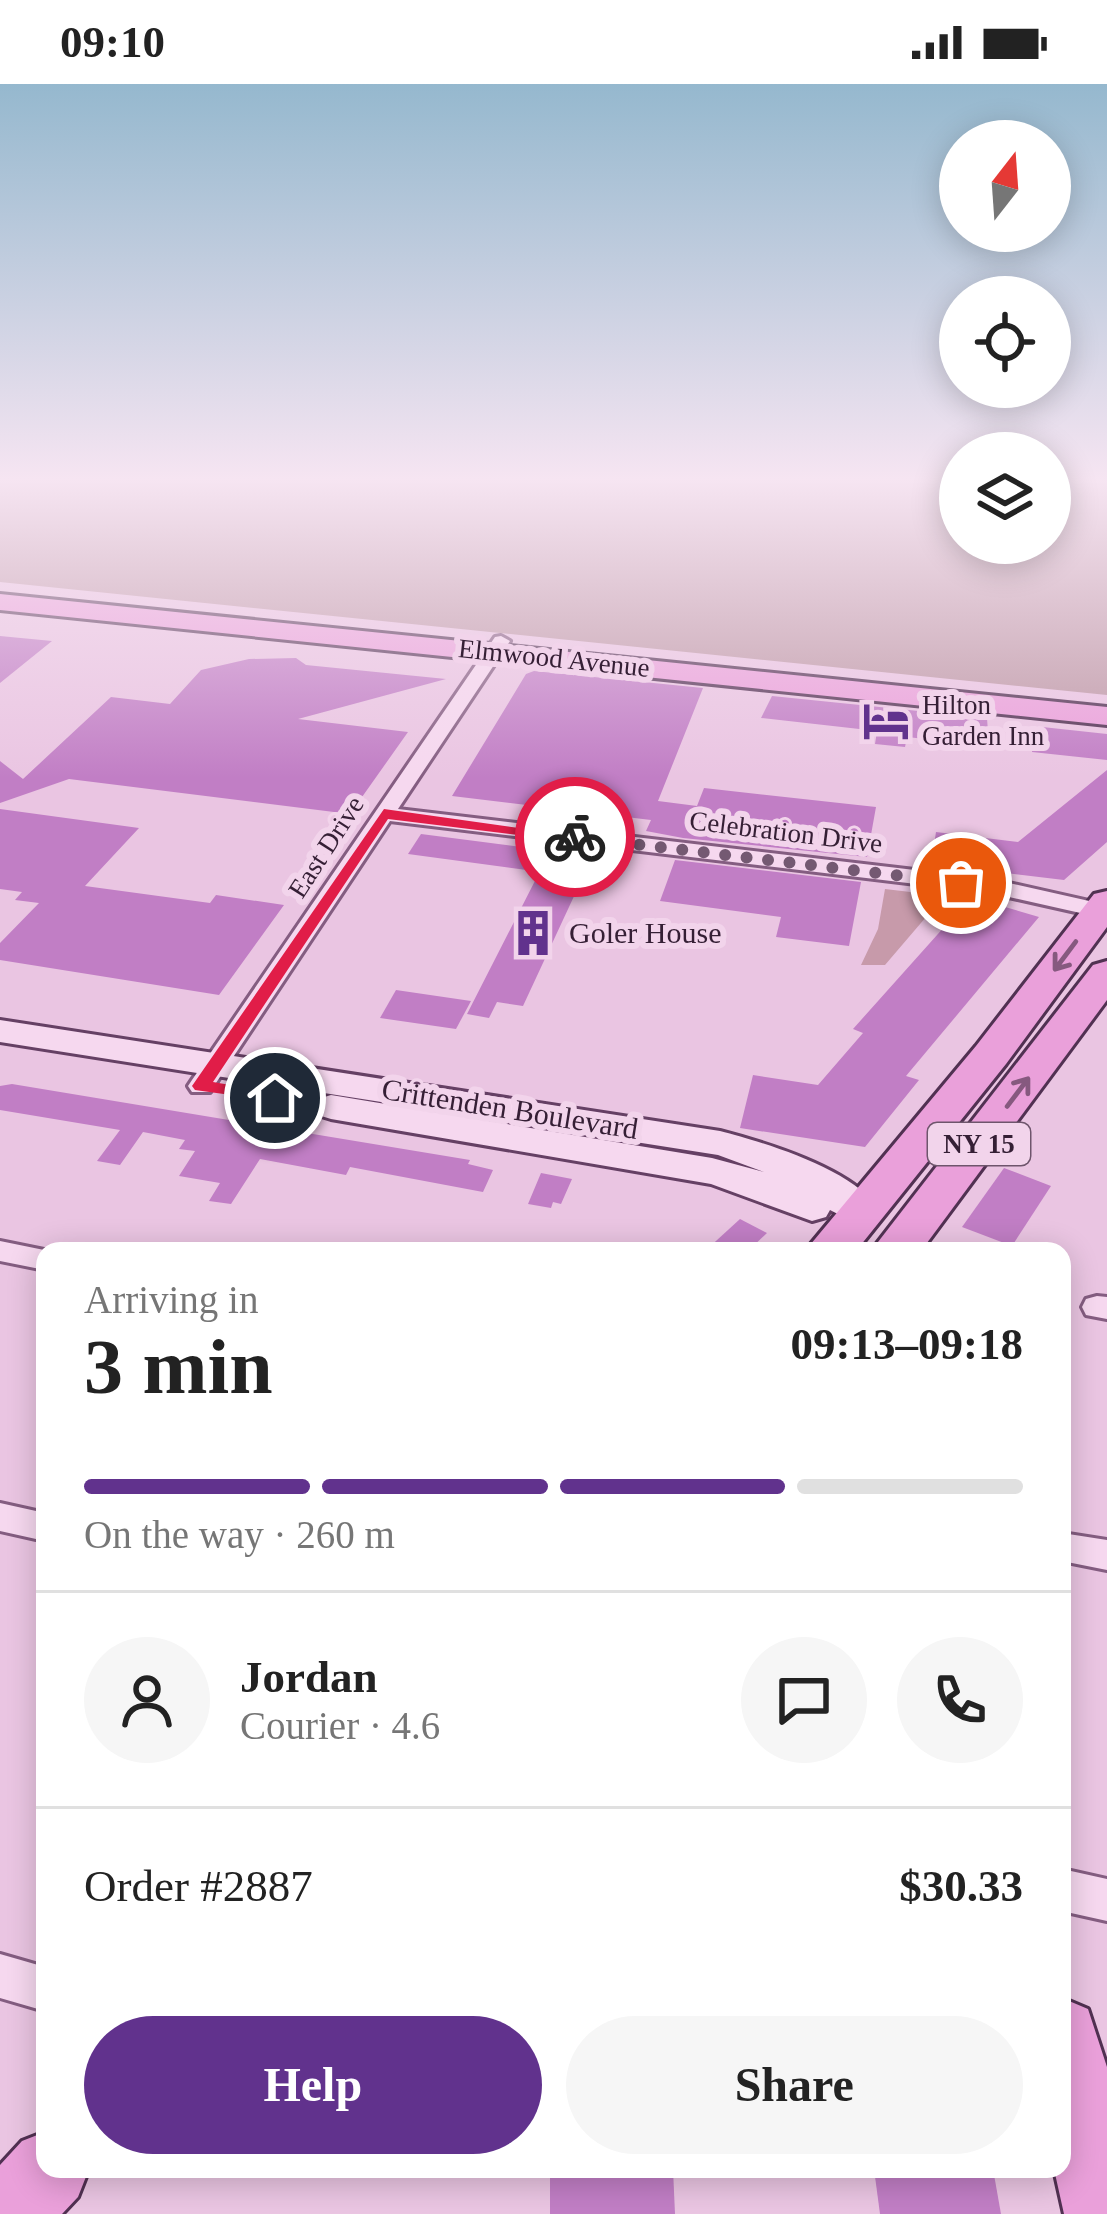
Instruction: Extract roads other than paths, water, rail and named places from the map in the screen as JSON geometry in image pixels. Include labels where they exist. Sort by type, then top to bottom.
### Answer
[{"type":"main road","name":"Elmwood Avenue","points":[[0,592],[1107,716]]},
{"type":"main road","name":"Elmwood Avenue","points":[[0,602],[1107,704]]},
{"type":"main road","name":"NY 15","points":[[860,1239],[991,1055],[1105,908]]},
{"type":"main road","name":"NY 15","points":[[902,1242],[1107,973]]},
{"type":"main road","points":[[1071,2073],[1104,2214]]},
{"type":"main road","points":[[9,2214],[42,2178]]},
{"type":"street","name":"East Drive","points":[[209,1075],[497,647]]},
{"type":"street","name":"Celebration Drive","points":[[384,814],[1011,889],[1105,908]]},
{"type":"street","name":"Crittenden Boulevard","points":[[0,1031],[209,1075],[503,1122],[738,1177],[783,1193],[860,1239]]},
{"type":"street","name":"Crittenden Boulevard","points":[[0,1054],[209,1075]]},
{"type":"street","points":[[0,1251],[36,1258]]},
{"type":"street","points":[[0,1517],[36,1525]]},
{"type":"street","points":[[1071,1548],[1107,1556]]},
{"type":"street","points":[[1071,1892],[1107,1900]]},
{"type":"street","points":[[0,1976],[36,1986]]},
{"type":"place","name":"Hilton Garden Inn","points":[[886,721]]},
{"type":"place","name":"Goler House","points":[[533,933]]}]
